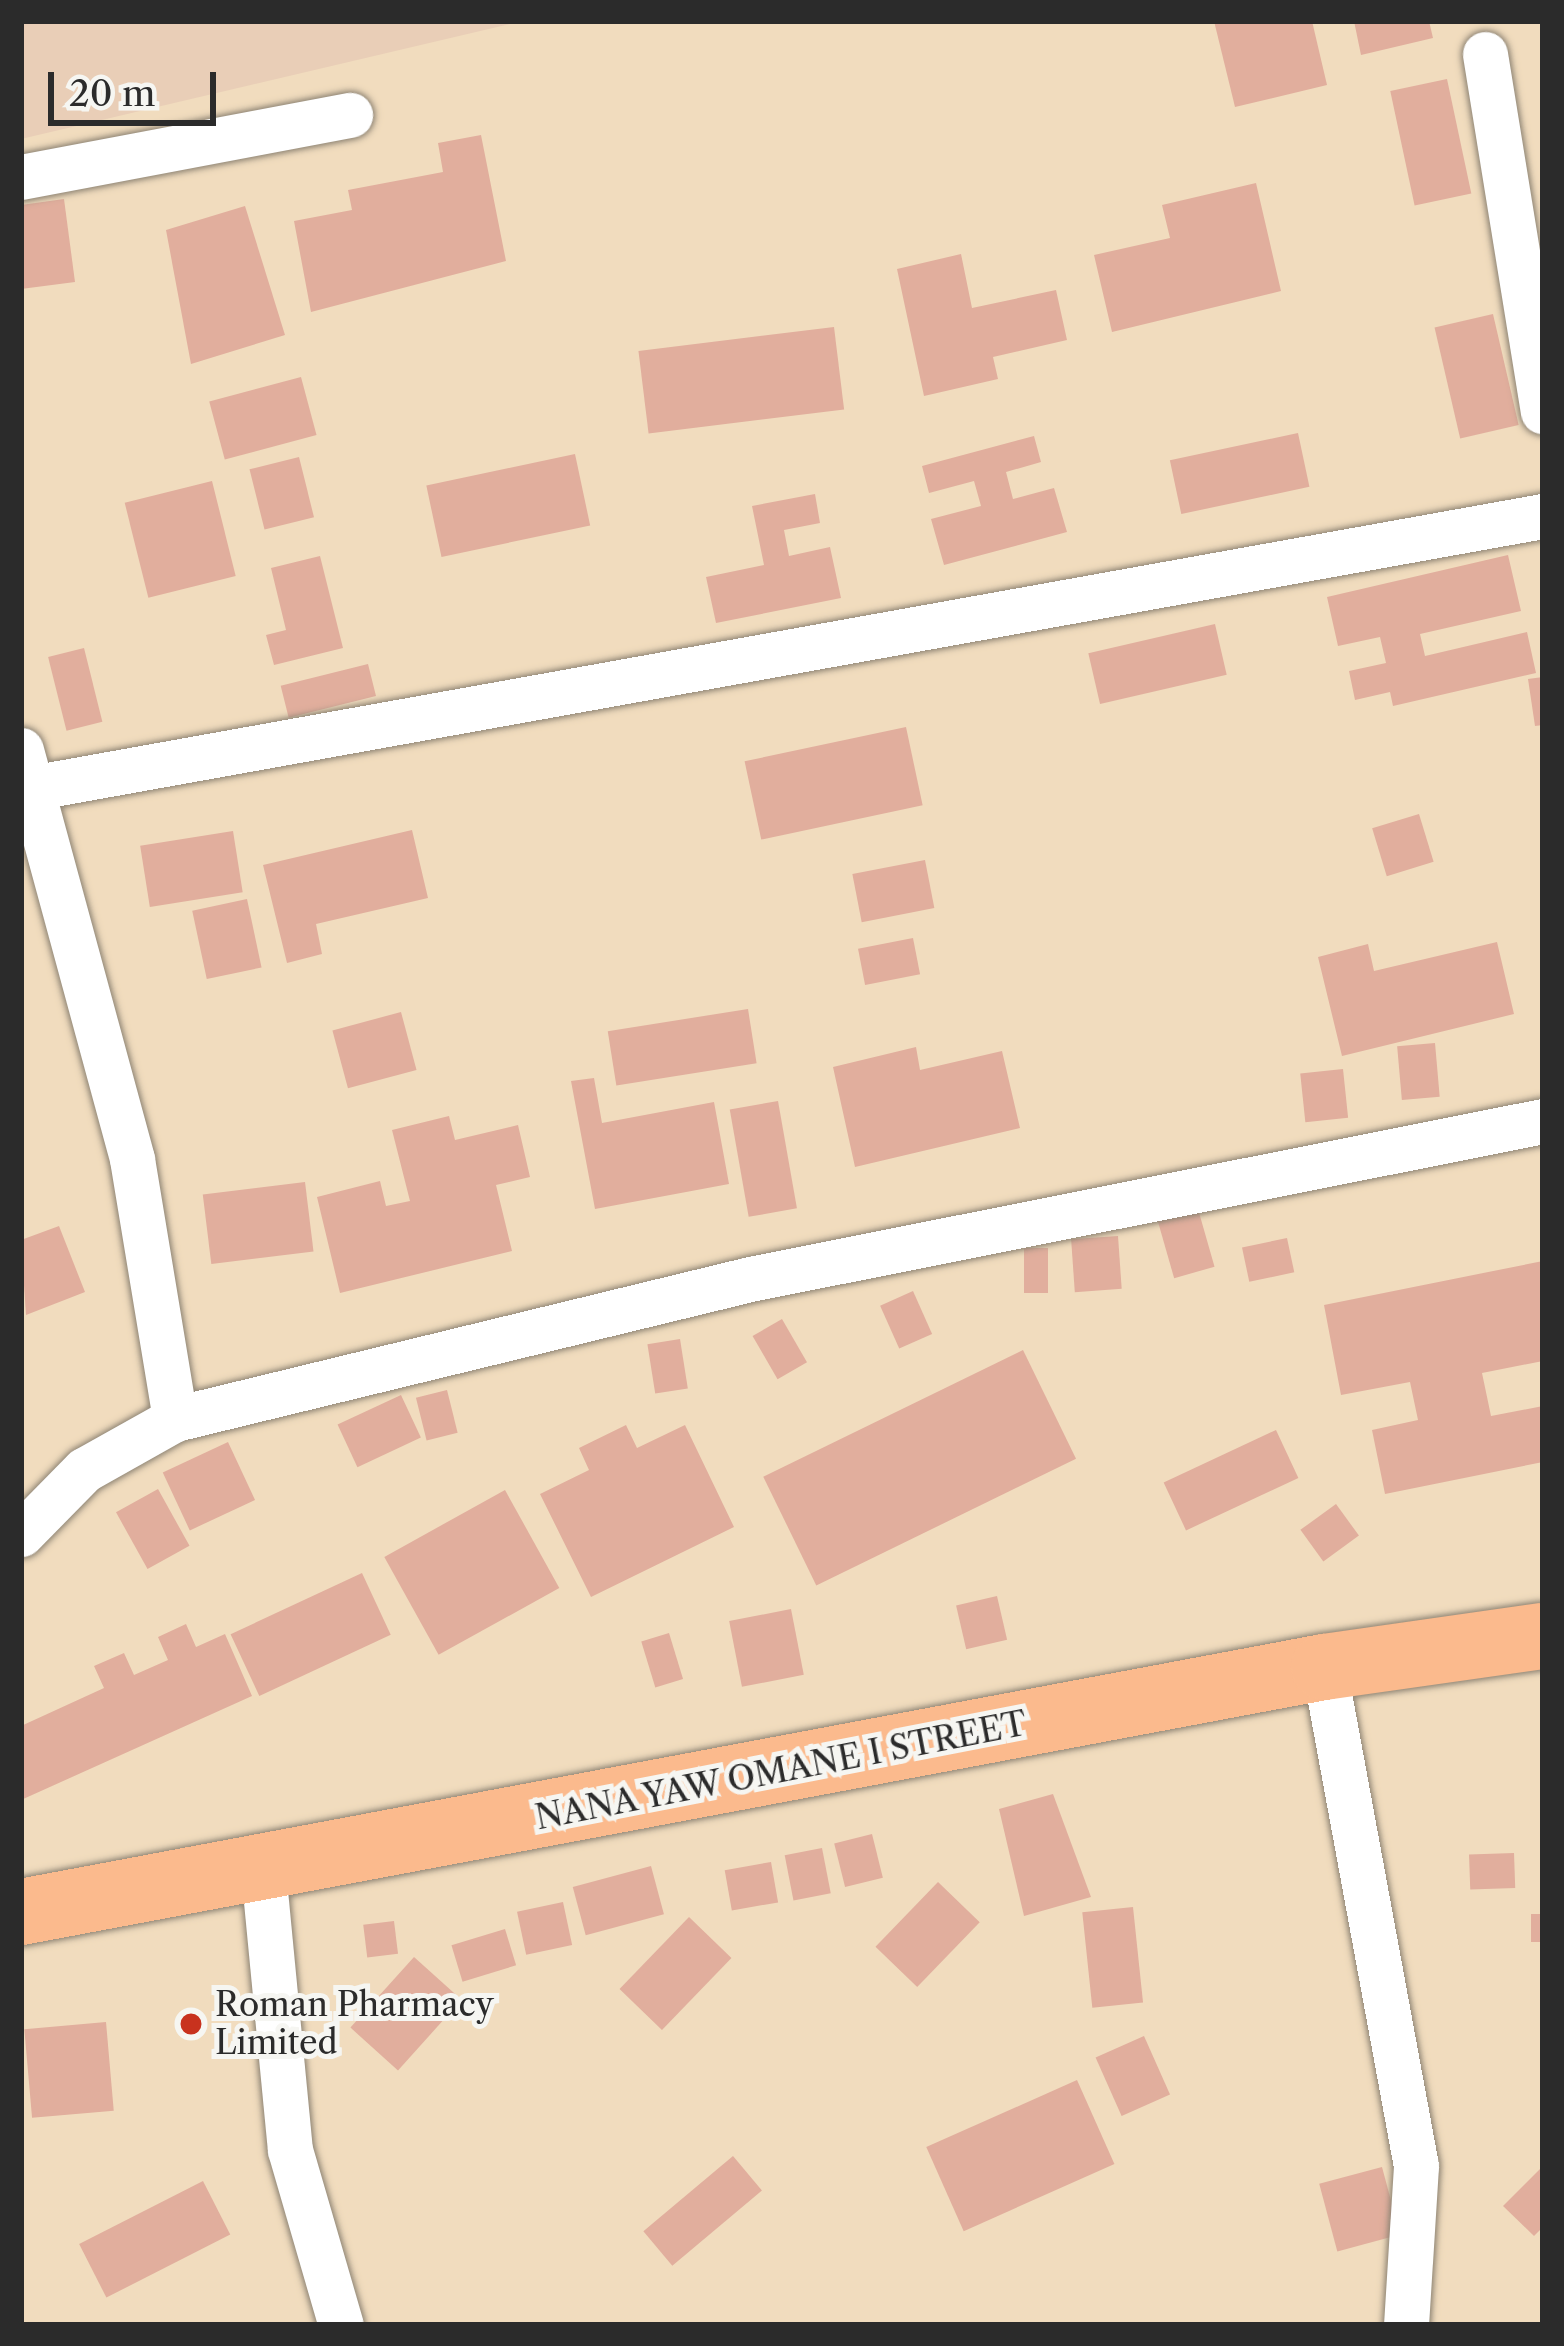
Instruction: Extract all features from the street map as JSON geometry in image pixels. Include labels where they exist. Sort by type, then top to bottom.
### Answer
[{"type":"main road","name":"NANA YAW OMANE I STREET","points":[[21,1912],[1324,1667],[1543,1636]]},
{"type":"street","points":[[1485,54],[1543,411]]},
{"type":"street","points":[[21,177],[350,116]]},
{"type":"street","points":[[175,1419],[132,1159],[26,769],[1543,516]]},
{"type":"street","points":[[21,1534],[84,1470],[175,1419],[750,1279],[1543,1121]]},
{"type":"street","points":[[1324,1667],[1416,2166],[1406,2325]]},
{"type":"street","points":[[262,1870],[290,2150],[340,2325]]},
{"type":"shaded area","points":[[21,21],[523,21],[21,139]]},
{"type":"building","points":[[1214,21],[1312,21],[1327,85],[1235,107]]},
{"type":"building","points":[[1354,21],[1429,21],[1433,38],[1361,55]]},
{"type":"building","points":[[1447,79],[1471,193],[1415,206],[1390,91]]},
{"type":"building","points":[[481,135],[506,261],[311,312],[294,221],[352,210],[348,190],[443,172],[438,143]]},
{"type":"building","points":[[1256,183],[1281,291],[1112,332],[1094,255],[1170,238],[1162,205]]},
{"type":"building","points":[[64,199],[75,282],[21,289],[21,205]]},
{"type":"building","points":[[245,206],[285,335],[191,364],[166,230]]},
{"type":"building","points":[[961,254],[972,308],[1056,290],[1067,340],[993,357],[998,379],[924,396],[897,269]]},
{"type":"building","points":[[1493,314],[1519,425],[1460,439],[1435,327]]},
{"type":"building","points":[[834,327],[844,409],[649,433],[638,351]]},
{"type":"building","points":[[301,377],[317,435],[225,460],[209,402]]},
{"type":"building","points":[[1298,433],[1309,487],[1181,514],[1170,460]]},
{"type":"building","points":[[1034,436],[1041,462],[1006,472],[1013,499],[1054,488],[1067,532],[944,565],[931,519],[981,506],[974,481],[929,493],[922,466]]},
{"type":"building","points":[[575,454],[590,525],[441,557],[426,486]]},
{"type":"building","points":[[299,457],[314,517],[265,529],[250,469]]},
{"type":"building","points":[[212,481],[236,576],[148,598],[125,503]]},
{"type":"building","points":[[815,494],[820,523],[784,530],[789,556],[830,547],[841,598],[716,623],[706,577],[764,565],[752,506]]},
{"type":"building","points":[[1508,555],[1521,611],[1420,634],[1425,656],[1527,632],[1536,673],[1393,706],[1390,692],[1355,700],[1349,671],[1386,663],[1380,637],[1338,646],[1327,597]]},
{"type":"building","points":[[320,556],[343,648],[274,665],[266,635],[286,630],[271,568]]},
{"type":"building","points":[[1215,624],[1227,675],[1100,704],[1088,653]]},
{"type":"building","points":[[84,648],[102,722],[66,731],[48,657]]},
{"type":"building","points":[[368,664],[376,696],[289,718],[281,686]]},
{"type":"building","points":[[1543,677],[1543,725],[1535,726],[1528,679]]},
{"type":"building","points":[[906,727],[923,805],[761,840],[745,761]]},
{"type":"building","points":[[1419,814],[1434,862],[1387,876],[1372,828]]},
{"type":"building","points":[[412,830],[428,898],[316,924],[322,954],[287,963],[263,865]]},
{"type":"building","points":[[233,831],[243,892],[150,907],[140,846]]},
{"type":"building","points":[[925,860],[934,908],[862,922],[852,874]]},
{"type":"building","points":[[247,899],[262,967],[207,979],[192,911]]},
{"type":"building","points":[[913,938],[920,974],[865,985],[858,949]]},
{"type":"building","points":[[1497,942],[1514,1014],[1342,1056],[1318,957],[1368,944],[1374,971]]},
{"type":"building","points":[[748,1009],[757,1063],[616,1086],[608,1031]]},
{"type":"building","points":[[401,1012],[417,1070],[348,1088],[332,1030]]},
{"type":"building","points":[[1435,1043],[1440,1097],[1402,1100],[1397,1046]]},
{"type":"building","points":[[916,1047],[920,1070],[1002,1051],[1020,1128],[855,1167],[833,1067]]},
{"type":"building","points":[[1343,1069],[1348,1118],[1305,1122],[1300,1073]]},
{"type":"building","points":[[594,1078],[602,1123],[714,1102],[729,1184],[595,1209],[571,1081]]},
{"type":"building","points":[[778,1101],[797,1208],[749,1217],[730,1110]]},
{"type":"building","points":[[449,1116],[455,1140],[518,1125],[530,1177],[496,1185],[512,1251],[340,1293],[317,1197],[380,1181],[386,1206],[410,1201],[392,1130]]},
{"type":"building","points":[[305,1182],[314,1251],[211,1264],[203,1195]]},
{"type":"building","points":[[1198,1209],[1215,1267],[1174,1278],[1158,1221]]},
{"type":"building","points":[[59,1226],[85,1292],[26,1315],[21,1240]]},
{"type":"building","points":[[1118,1236],[1122,1289],[1075,1292],[1071,1239]]},
{"type":"building","points":[[1287,1238],[1294,1272],[1249,1282],[1242,1248]]},
{"type":"building","points":[[1024,1248],[1048,1248],[1048,1293],[1024,1293]]},
{"type":"building","points":[[1543,1261],[1543,1361],[1482,1373],[1491,1416],[1543,1406],[1543,1462],[1385,1494],[1372,1430],[1418,1420],[1410,1382],[1341,1395],[1324,1305]]},
{"type":"building","points":[[913,1291],[932,1334],[899,1349],[880,1306]]},
{"type":"building","points":[[782,1319],[807,1362],[778,1379],[753,1336]]},
{"type":"building","points":[[680,1339],[688,1388],[655,1394],[647,1344]]},
{"type":"building","points":[[1023,1350],[1076,1459],[816,1585],[763,1477]]},
{"type":"building","points":[[447,1390],[458,1433],[427,1440],[416,1398]]},
{"type":"building","points":[[401,1395],[421,1438],[357,1467],[338,1425]]},
{"type":"building","points":[[626,1425],[637,1448],[685,1425],[734,1527],[591,1597],[540,1494],[589,1470],[579,1448]]},
{"type":"building","points":[[1276,1430],[1298,1478],[1186,1530],[1164,1482]]},
{"type":"building","points":[[228,1442],[255,1500],[190,1530],[163,1472]]},
{"type":"building","points":[[158,1489],[190,1546],[148,1569],[116,1512]]},
{"type":"building","points":[[505,1490],[559,1588],[439,1655],[384,1557]]},
{"type":"building","points":[[1336,1504],[1359,1536],[1323,1561],[1300,1530]]},
{"type":"building","points":[[362,1573],[391,1635],[259,1696],[231,1634]]},
{"type":"building","points":[[997,1596],[1007,1640],[966,1649],[956,1605]]},
{"type":"building","points":[[791,1609],[804,1675],[742,1687],[729,1621]]},
{"type":"building","points":[[186,1624],[196,1647],[225,1634],[252,1696],[21,1800],[21,1726],[104,1688],[94,1666],[124,1653],[134,1675],[168,1660],[158,1637]]},
{"type":"building","points":[[669,1633],[683,1679],[655,1687],[641,1641]]},
{"type":"building","points":[[1053,1794],[1091,1897],[1024,1916],[999,1809]]},
{"type":"building","points":[[872,1834],[883,1878],[845,1887],[834,1843]]},
{"type":"building","points":[[822,1848],[831,1893],[793,1900],[785,1855]]},
{"type":"building","points":[[1514,1853],[1515,1888],[1470,1890],[1469,1855]]},
{"type":"building","points":[[771,1862],[778,1902],[732,1911],[725,1870]]},
{"type":"building","points":[[651,1866],[664,1914],[586,1935],[573,1887]]},
{"type":"building","points":[[938,1882],[980,1922],[917,1987],[875,1947]]},
{"type":"building","points":[[563,1902],[572,1945],[526,1955],[517,1912]]},
{"type":"building","points":[[1133,1907],[1143,2002],[1092,2008],[1082,1912]]},
{"type":"building","points":[[1531,1914],[1543,1914],[1543,1942],[1531,1942]]},
{"type":"building","points":[[689,1917],[731,1958],[662,2030],[620,1989]]},
{"type":"building","points":[[394,1921],[398,1954],[367,1958],[363,1925]]},
{"type":"building","points":[[505,1929],[516,1965],[463,1982],[451,1945]]},
{"type":"building","points":[[414,1957],[462,2000],[398,2070],[350,2028]]},
{"type":"building","points":[[106,2022],[114,2111],[32,2118],[24,2029]]},
{"type":"building","points":[[1144,2036],[1170,2094],[1122,2116],[1096,2058]]},
{"type":"building","points":[[1077,2080],[1114,2164],[964,2231],[926,2147]]},
{"type":"building","points":[[733,2156],[762,2190],[672,2266],[643,2231]]},
{"type":"building","points":[[1543,2166],[1543,2227],[1534,2236],[1503,2206]]},
{"type":"building","points":[[1382,2167],[1400,2235],[1337,2251],[1319,2184]]},
{"type":"building","points":[[203,2181],[230,2234],[106,2298],[79,2244]]},
{"type":"place","name":"Roman Pharmacy Limited","points":[[191,2024]]}]
